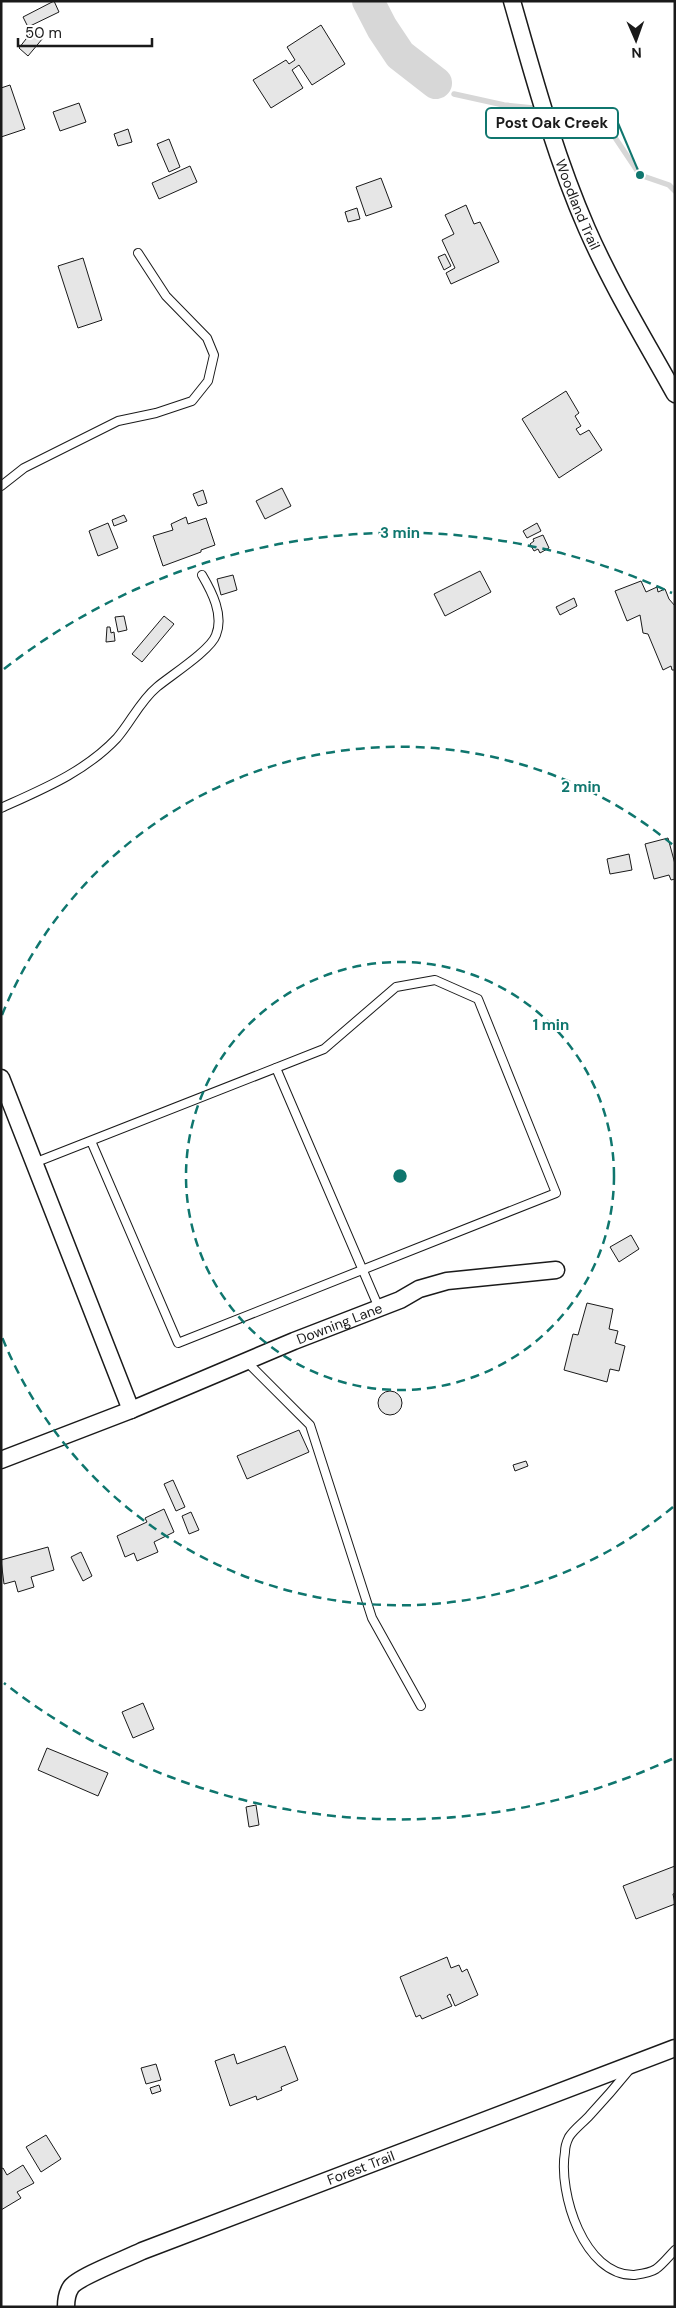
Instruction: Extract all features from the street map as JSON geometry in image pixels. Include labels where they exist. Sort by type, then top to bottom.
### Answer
[{"type":"street","name":"Woodland Trail","points":[[512,1],[536,86],[587,229],[629,311],[675,394]]},
{"type":"street","points":[[1,1078],[131,1410]]},
{"type":"street","name":"Downing Lane","points":[[1,1460],[58,1440],[246,1361],[379,1308],[419,1289],[447,1281],[556,1270]]},
{"type":"street","name":"Forest Trail","points":[[66,2307],[66,2298],[74,2284],[84,2277],[142,2251],[675,2048]]},
{"type":"lane","points":[[1,486],[24,468],[118,421],[156,413],[192,401],[208,381],[214,355],[207,338],[166,296],[138,253]]},
{"type":"lane","points":[[1,808],[79,771],[118,736],[132,715],[154,689],[207,648],[216,636],[219,619],[214,595],[202,575]]},
{"type":"lane","points":[[34,1163],[324,1049],[396,987],[434,980],[478,999],[556,1193],[178,1343],[91,1141]]},
{"type":"lane","points":[[276,1068],[379,1308]]},
{"type":"lane","points":[[246,1361],[310,1425],[372,1618],[421,1706]]},
{"type":"lane","points":[[632,2065],[615,2088],[569,2138],[564,2152],[565,2177],[572,2212],[578,2231],[610,2270],[626,2275],[641,2274],[655,2270],[675,2250]]},
{"type":"building","points":[[54,1],[59,12],[28,27],[23,17]]},
{"type":"building","points":[[321,25],[345,64],[312,85],[299,65],[292,70],[303,88],[271,108],[253,80],[286,60],[289,64],[295,60],[287,47]]},
{"type":"building","points":[[33,30],[43,38],[28,56],[19,48]]},
{"type":"building","points":[[10,85],[25,129],[1,137],[1,88]]},
{"type":"building","points":[[79,103],[86,122],[60,131],[53,112]]},
{"type":"building","points":[[128,129],[132,142],[118,146],[114,134]]},
{"type":"building","points":[[169,139],[180,167],[169,172],[157,144]]},
{"type":"building","points":[[190,166],[197,182],[159,199],[152,183]]},
{"type":"building","points":[[381,178],[392,207],[366,216],[356,187]]},
{"type":"building","points":[[466,205],[474,224],[480,222],[499,262],[451,284],[446,273],[455,268],[442,240],[454,234],[445,215]]},
{"type":"building","points":[[357,208],[360,219],[348,222],[345,212]]},
{"type":"building","points":[[445,254],[451,266],[444,270],[438,257]]},
{"type":"building","points":[[83,258],[102,320],[78,328],[58,266]]},
{"type":"building","points":[[566,391],[579,413],[575,416],[581,426],[576,429],[580,435],[589,430],[602,450],[559,478],[522,419]]},
{"type":"building","points":[[282,488],[291,506],[265,519],[256,501]]},
{"type":"building","points":[[203,490],[207,503],[198,506],[193,494]]},
{"type":"building","points":[[124,515],[127,521],[114,526],[112,520]]},
{"type":"building","points":[[186,517],[188,524],[206,518],[215,545],[163,566],[153,536],[173,530],[171,524]]},
{"type":"building","points":[[108,523],[118,548],[98,556],[89,531]]},
{"type":"building","points":[[537,523],[541,531],[527,538],[523,531]]},
{"type":"building","points":[[543,535],[549,548],[540,553],[538,549],[534,551],[530,544],[534,541],[533,539]]},
{"type":"building","points":[[480,571],[491,592],[445,616],[434,594]]},
{"type":"building","points":[[233,575],[237,590],[221,595],[217,579]]},
{"type":"building","points":[[641,581],[646,592],[657,587],[658,592],[665,589],[669,599],[675,606],[675,670],[672,670],[671,666],[663,670],[648,634],[643,633],[640,615],[627,621],[615,591]]},
{"type":"building","points":[[574,598],[577,606],[560,615],[556,607]]},
{"type":"building","points":[[124,616],[127,630],[118,632],[115,617]]},
{"type":"building","points":[[164,616],[174,624],[142,662],[132,654]]},
{"type":"building","points":[[107,627],[110,627],[111,633],[114,632],[115,641],[106,642]]},
{"type":"building","points":[[668,838],[675,864],[675,879],[671,880],[669,875],[654,879],[645,844]]},
{"type":"building","points":[[629,854],[632,870],[610,874],[607,859]]},
{"type":"building","points":[[631,1235],[639,1249],[619,1262],[610,1247]]},
{"type":"building","points":[[587,1303],[613,1309],[609,1329],[618,1331],[615,1343],[625,1346],[619,1371],[610,1369],[607,1382],[564,1370],[573,1334],[578,1335]]},
{"type":"building","points":[[390,1391],[395,1392],[401,1398],[401,1408],[395,1414],[390,1415],[385,1414],[379,1408],[378,1403],[379,1398],[385,1392]]},
{"type":"building","points":[[299,1430],[309,1452],[247,1479],[237,1456]]},
{"type":"building","points":[[526,1461],[528,1466],[515,1471],[513,1465]]},
{"type":"building","points":[[173,1480],[185,1507],[176,1511],[164,1484]]},
{"type":"building","points":[[164,1509],[174,1532],[154,1542],[158,1552],[137,1561],[134,1553],[125,1557],[117,1536],[147,1522],[145,1518]]},
{"type":"building","points":[[191,1512],[199,1530],[189,1534],[182,1516]]},
{"type":"building","points":[[48,1547],[54,1570],[31,1577],[34,1587],[18,1592],[15,1581],[4,1584],[1,1560]]},
{"type":"building","points":[[81,1552],[92,1576],[83,1581],[71,1557]]},
{"type":"building","points":[[143,1703],[154,1729],[133,1738],[122,1712]]},
{"type":"building","points":[[47,1748],[108,1773],[98,1796],[38,1770]]},
{"type":"building","points":[[256,1805],[259,1825],[249,1827],[246,1807]]},
{"type":"building","points":[[675,1866],[675,1893],[673,1894],[675,1904],[636,1919],[623,1886]]},
{"type":"building","points":[[447,1957],[451,1968],[459,1965],[462,1972],[467,1969],[478,1995],[455,2006],[450,1994],[447,1996],[452,2006],[422,2019],[420,2015],[416,2017],[400,1977]]},
{"type":"building","points":[[285,2046],[298,2080],[281,2087],[282,2090],[257,2100],[256,2096],[230,2106],[215,2061],[234,2054],[237,2064]]},
{"type":"building","points":[[156,2064],[161,2080],[146,2084],[141,2068]]},
{"type":"building","points":[[159,2085],[161,2091],[152,2094],[150,2088]]},
{"type":"building","points":[[46,2135],[61,2159],[41,2172],[26,2147]]},
{"type":"building","points":[[23,2165],[34,2183],[17,2192],[21,2198],[1,2210],[1,2169],[3,2168],[7,2175]]},
{"type":"waterway","points":[[368,1],[382,28],[400,55],[436,83]]},
{"type":"waterway","points":[[454,94],[504,105],[533,108]]},
{"type":"waterway","points":[[562,118],[604,121],[640,175],[669,185],[675,191]]},
{"type":"place","name":"Post Oak Creek","points":[[640,175]]}]
